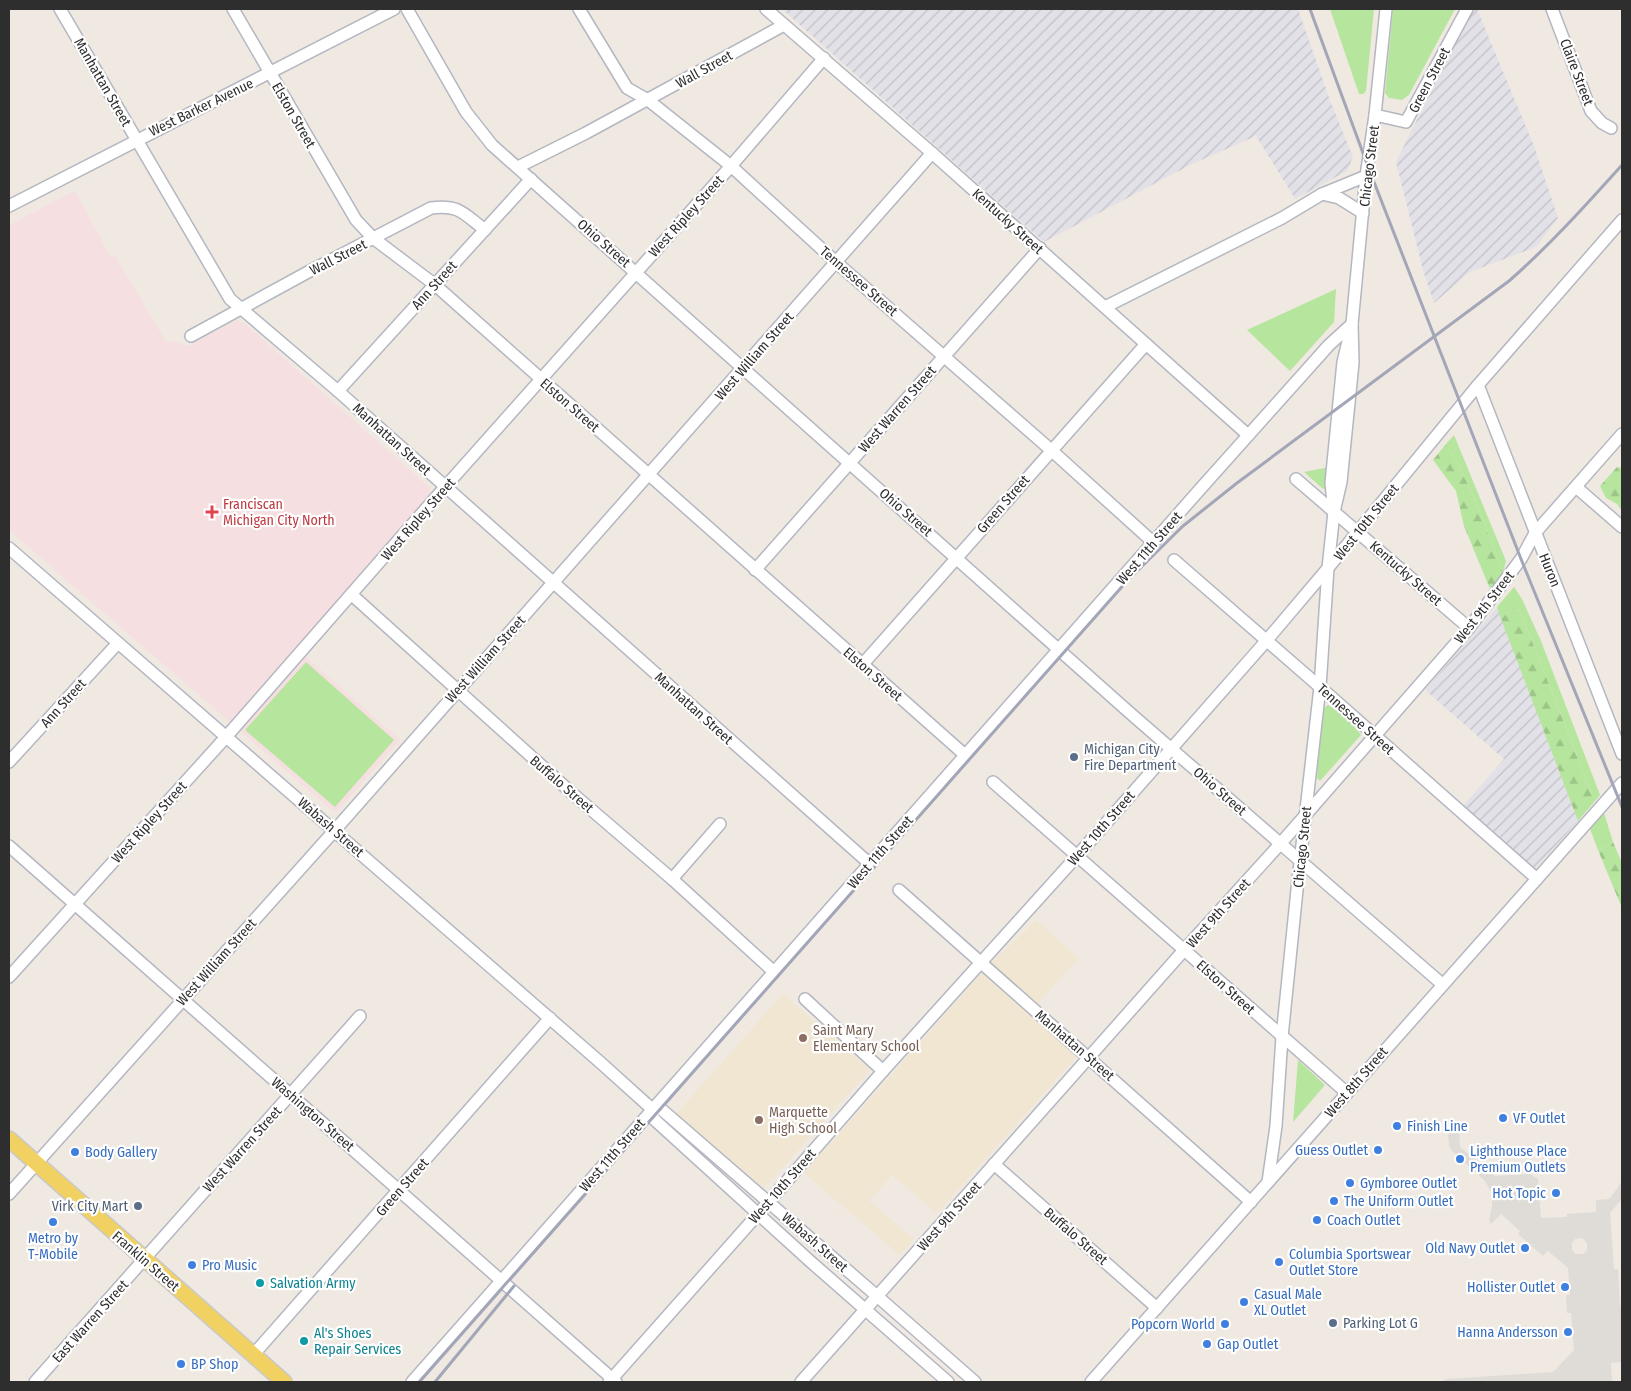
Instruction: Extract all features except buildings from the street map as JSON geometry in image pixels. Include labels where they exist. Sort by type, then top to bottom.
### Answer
[{"type":"main road","name":"Franklin Street","points":[[9,1139],[253,1355],[278,1381]]},
{"type":"street","name":"Manhattan Street","points":[[60,9],[230,298],[338,391],[870,864]]},
{"type":"street","name":"Elston Street","points":[[233,9],[356,220],[373,238],[434,284],[965,755]]},
{"type":"street","name":"West Barker Avenue","points":[[9,206],[394,9]]},
{"type":"street","name":"Ohio Street","points":[[407,9],[466,112],[492,145],[1171,749],[1442,984]]},
{"type":"street","name":"Tennessee Street","points":[[579,9],[627,88],[648,100],[731,166],[837,263],[1051,450],[1154,543]]},
{"type":"street","name":"Kentucky Street","points":[[766,9],[1040,248],[1248,435]]},
{"type":"street","name":"Chicago Street","points":[[1268,1182],[1276,1126],[1282,1038],[1320,687],[1328,568],[1334,512],[1341,482],[1353,363],[1352,324],[1366,176],[1386,9]]},
{"type":"street","name":"Green Street","points":[[1374,115],[1406,122],[1467,9]]},
{"type":"street","name":"Claire Street","points":[[1552,9],[1591,111],[1602,123],[1611,128]]},
{"type":"street","name":"Wall Street","points":[[518,167],[648,100],[784,25]]},
{"type":"street","name":"West Ripley Street","points":[[9,977],[352,595],[824,58]]},
{"type":"street","name":"West William Street","points":[[9,1194],[335,830],[837,263],[932,153]]},
{"type":"street","points":[[1105,307],[1282,218],[1322,194],[1366,176]]},
{"type":"street","name":"Ann Street","points":[[338,391],[531,179]]},
{"type":"street","points":[[1322,194],[1339,198],[1363,214]]},
{"type":"street","name":"Wall Street","points":[[191,336],[431,208],[444,206],[458,209],[484,230]]},
{"type":"street","name":"West 10th Street","points":[[612,1381],[883,1071],[982,963],[1267,640],[1478,385],[1622,220]]},
{"type":"street","name":"West Warren Street","points":[[755,570],[1040,248]]},
{"type":"street","name":"West 11th Street","points":[[412,1382],[1248,435],[1329,345],[1352,324]]},
{"type":"street","name":"Green Street","points":[[862,665],[1146,344]]},
{"type":"street","name":"Huron","points":[[1478,385],[1622,754]]},
{"type":"street","name":"West 9th Street","points":[[801,1382],[1470,628],[1521,559],[1535,533],[1622,434]]},
{"type":"street","name":"Kentucky Street","points":[[1296,479],[1470,628]]},
{"type":"street","points":[[1576,487],[1622,527]]},
{"type":"street","name":"Wabash Street","points":[[9,548],[117,644],[335,830],[652,1109],[661,1109],[975,1382]]},
{"type":"street","name":"Tennessee Street","points":[[1174,560],[1537,879]]},
{"type":"street","name":"Buffalo Street","points":[[352,595],[774,972]]},
{"type":"street","name":"Ann Street","points":[[9,762],[117,644]]},
{"type":"street","name":"Elston Street","points":[[993,782],[1185,949],[1282,1038],[1347,1093]]},
{"type":"street","name":"West 8th Street","points":[[1091,1382],[1622,783]]},
{"type":"street","points":[[672,879],[720,824]]},
{"type":"street","name":"Washington Street","points":[[9,846],[400,1190],[612,1381]]},
{"type":"street","name":"Manhattan Street","points":[[899,890],[1251,1202]]},
{"type":"street","points":[[805,1000],[883,1071]]},
{"type":"street","name":"West Warren Street","points":[[144,1259],[360,1016]]},
{"type":"street","name":"Green Street","points":[[253,1355],[550,1018]]},
{"type":"street","name":"Wabash Street","points":[[652,1109],[652,1118],[865,1310],[948,1382]]},
{"type":"street","name":"Buffalo Street","points":[[994,1164],[1157,1308]]},
{"type":"street","name":"East Warren Street","points":[[35,1382],[144,1259]]},
{"type":"shaded area","points":[[782,9],[1298,9],[1331,103],[1353,157],[1347,171],[1295,199],[1256,136],[1190,165],[1044,242]]},
{"type":"shaded area","points":[[1472,9],[1477,9],[1534,146],[1558,218],[1536,247],[1470,272],[1434,303],[1423,270],[1396,162]]},
{"type":"shaded area","name":"Franciscan Michigan City North","points":[[75,191],[111,258],[115,256],[166,342],[173,341],[189,346],[236,320],[244,323],[430,488],[431,494],[296,648],[400,740],[338,810],[330,809],[9,530],[9,225]]},
{"type":"shaded area","points":[[1497,607],[1578,821],[1535,869],[1463,806],[1504,759],[1425,690]]},
{"type":"shaded area","points":[[1036,920],[1078,958],[1030,1013],[1077,1056],[937,1213],[892,1175],[869,1201],[914,1239],[900,1255],[804,1173],[982,973]]},
{"type":"shaded area","points":[[783,994],[870,1070],[764,1188],[676,1114]]},
{"type":"shaded area","points":[[1455,1126],[1459,1127],[1460,1147],[1495,1176],[1530,1174],[1538,1179],[1541,1218],[1567,1217],[1567,1214],[1596,1212],[1596,1200],[1609,1199],[1622,1182],[1622,1199],[1610,1213],[1614,1269],[1618,1269],[1620,1305],[1622,1306],[1622,1362],[1611,1363],[1612,1382],[1442,1382],[1447,1379],[1553,1372],[1574,1350],[1571,1313],[1567,1313],[1566,1295],[1570,1295],[1568,1268],[1548,1251],[1543,1256],[1518,1234],[1520,1231],[1501,1214],[1491,1224],[1489,1220],[1492,1193],[1484,1180],[1452,1151],[1448,1135]],"holes":[[[1582,1238],[1587,1243],[1587,1250],[1583,1254],[1576,1254],[1572,1250],[1572,1243],[1575,1239]]]},
{"type":"green space","points":[[1330,9],[1374,9],[1366,91],[1363,94],[1359,94]]},
{"type":"green space","points":[[1393,9],[1455,9],[1409,95],[1402,100],[1389,98],[1385,93]]},
{"type":"green space","points":[[1336,289],[1334,322],[1290,371],[1247,330]]},
{"type":"green space","points":[[1454,435],[1506,561],[1503,572],[1471,490],[1446,444]]},
{"type":"green space","points":[[1446,444],[1471,490],[1503,572],[1490,589],[1464,526],[1456,491],[1433,460]]},
{"type":"green space","points":[[1330,467],[1328,490],[1322,488],[1304,472]]},
{"type":"green space","points":[[1617,467],[1622,468],[1622,511],[1617,504],[1606,498],[1600,486]]},
{"type":"green space","points":[[1514,587],[1522,599],[1541,641],[1600,795],[1595,801],[1520,611],[1513,607],[1501,619],[1497,607]]},
{"type":"green space","points":[[1513,607],[1520,611],[1595,801],[1578,821],[1501,619]]},
{"type":"green space","points":[[306,662],[394,740],[335,807],[245,730]]},
{"type":"green space","points":[[1328,705],[1346,718],[1361,735],[1320,781],[1317,778],[1322,715],[1324,708]]},
{"type":"green space","points":[[1604,813],[1613,842],[1598,850],[1590,829]]},
{"type":"green space","points":[[1613,842],[1622,863],[1622,908],[1598,850]]},
{"type":"green space","points":[[1298,1060],[1325,1085],[1293,1122]]},
{"type":"railway","points":[[1310,9],[1367,164],[1521,559],[1622,807]]},
{"type":"railway","points":[[419,1382],[1127,581],[1183,526],[1237,483],[1509,281],[1553,239],[1622,165]]},
{"type":"railway","points":[[435,1382],[514,1286]]},
{"type":"place","name":"Franciscan Michigan City North","points":[[212,512]]},
{"type":"place","name":"Michigan City Fire Department","points":[[1074,757]]},
{"type":"place","name":"Saint Mary Elementary School","points":[[803,1038]]},
{"type":"place","name":"VF Outlet","points":[[1503,1118]]},
{"type":"place","name":"Marquette High School","points":[[759,1120]]},
{"type":"place","name":"Finish Line","points":[[1397,1126]]},
{"type":"place","name":"Guess Outlet","points":[[1378,1150]]},
{"type":"place","name":"Body Gallery","points":[[75,1152]]},
{"type":"place","name":"Lighthouse Place Premium Outlets","points":[[1460,1159]]},
{"type":"place","name":"Gymboree Outlet","points":[[1350,1183]]},
{"type":"place","name":"Hot Topic","points":[[1556,1193]]},
{"type":"place","name":"The Uniform Outlet","points":[[1334,1201]]},
{"type":"place","name":"Virk City Mart","points":[[138,1206]]},
{"type":"place","name":"Coach Outlet","points":[[1317,1220]]},
{"type":"place","name":"Metro by T-Mobile","points":[[53,1222]]},
{"type":"place","name":"Old Navy Outlet","points":[[1525,1248]]},
{"type":"place","name":"Columbia Sportswear Outlet Store","points":[[1279,1262]]},
{"type":"place","name":"Pro Music","points":[[192,1265]]},
{"type":"place","name":"Salvation Army","points":[[260,1283]]},
{"type":"place","name":"Hollister Outlet","points":[[1565,1287]]},
{"type":"place","name":"Casual Male XL Outlet","points":[[1244,1302]]},
{"type":"place","name":"Parking Lot G","points":[[1333,1323]]},
{"type":"place","name":"Popcorn World","points":[[1225,1324]]},
{"type":"place","name":"Hanna Andersson","points":[[1568,1332]]},
{"type":"place","name":"Al's Shoes Repair Services","points":[[304,1341]]},
{"type":"place","name":"Gap Outlet","points":[[1207,1344]]},
{"type":"place","name":"BP Shop","points":[[181,1364]]}]
